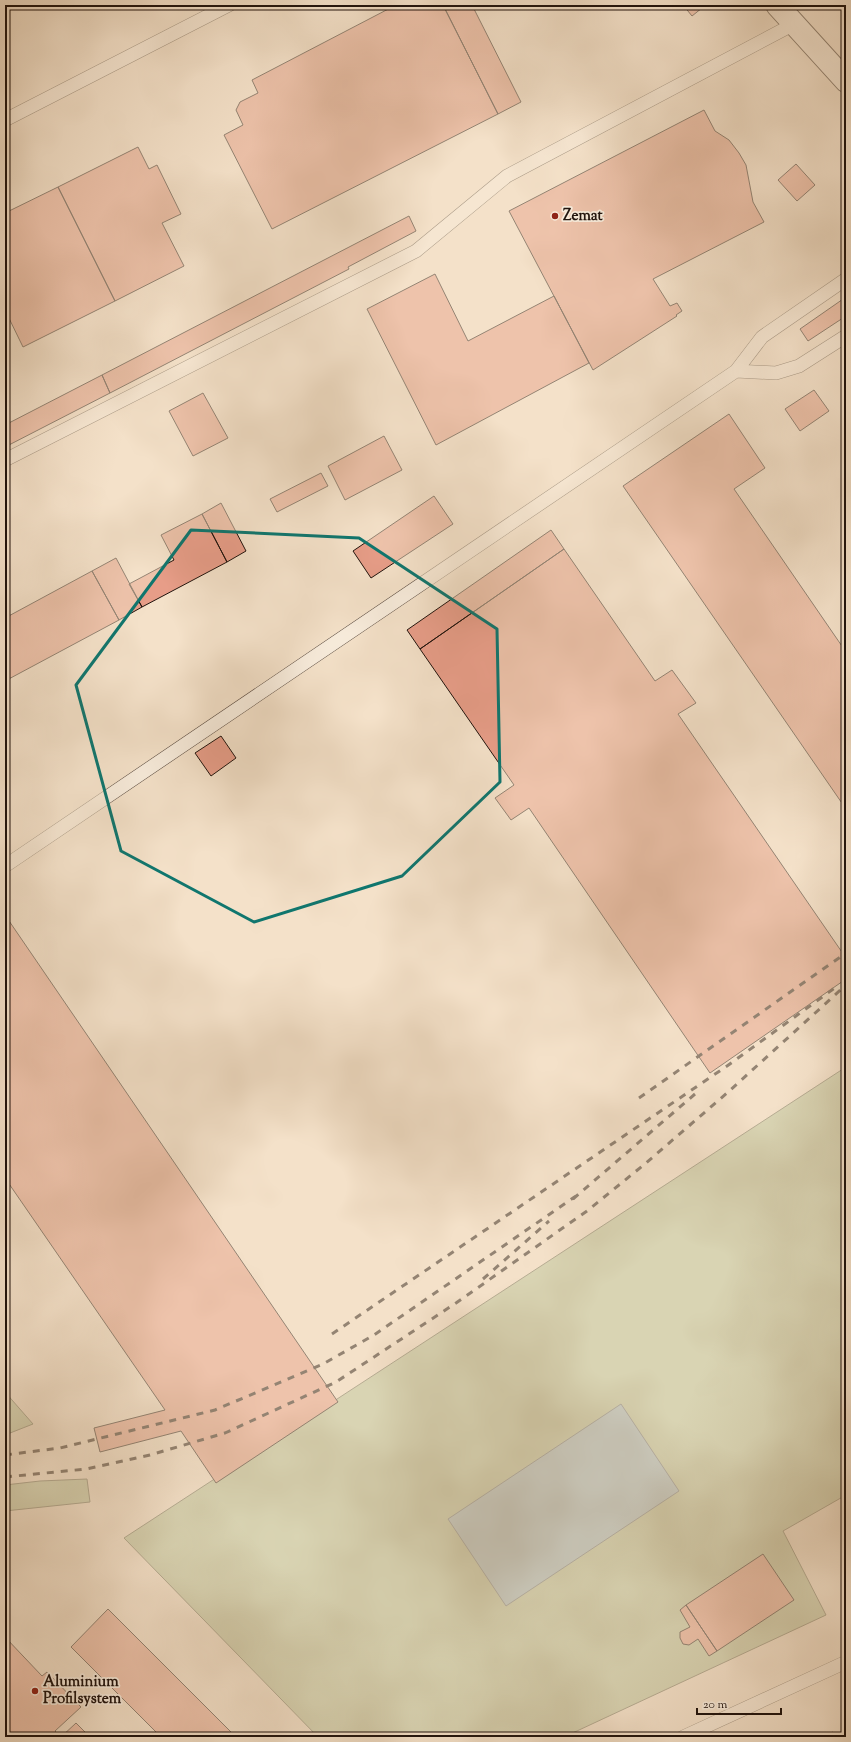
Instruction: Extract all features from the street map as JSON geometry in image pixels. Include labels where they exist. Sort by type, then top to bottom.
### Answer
[{"type":"street","points":[[777,5],[846,80]]},
{"type":"lane","points":[[5,120],[229,5]]},
{"type":"lane","points":[[5,460],[416,251],[507,176],[794,24]]},
{"type":"lane","points":[[5,866],[736,371],[762,337],[846,279]]},
{"type":"lane","points":[[736,371],[776,373],[799,366],[846,336]]},
{"type":"lane","points":[[683,1737],[846,1662]]},
{"type":"highlighted area","points":[[191,530],[359,538],[497,629],[500,782],[402,876],[254,922],[121,851],[76,685]]},
{"type":"green space","points":[[846,1067],[846,1495],[783,1531],[826,1615],[564,1737],[318,1737],[124,1538]]},
{"type":"green space","points":[[5,1392],[33,1424],[5,1435]]},
{"type":"green space","points":[[87,1479],[90,1502],[5,1511],[5,1485],[40,1481]]},
{"type":"water","points":[[621,1404],[679,1491],[506,1606],[448,1519]]},
{"type":"building","points":[[396,5],[443,5],[498,114],[272,229],[224,135],[243,125],[236,110],[240,102],[258,93],[252,80]]},
{"type":"building","points":[[443,5],[472,5],[521,102],[498,114]]},
{"type":"building","points":[[683,5],[699,5],[702,8],[692,16]]},
{"type":"building","points":[[704,110],[715,131],[729,140],[746,165],[753,202],[764,222],[653,279],[670,306],[677,303],[682,311],[676,315],[677,316],[593,370],[509,211]]},
{"type":"building","points":[[138,147],[149,169],[157,165],[181,214],[162,223],[184,266],[115,301],[58,187]]},
{"type":"building","points":[[796,164],[815,185],[797,201],[778,180]]},
{"type":"building","points":[[58,187],[115,301],[23,347],[5,310],[5,213]]},
{"type":"building","points":[[409,216],[416,231],[348,267],[349,269],[110,393],[102,375]]},
{"type":"building","points":[[435,274],[468,341],[554,296],[589,363],[436,445],[367,309]]},
{"type":"building","points":[[846,297],[846,316],[808,341],[800,329]]},
{"type":"building","points":[[102,375],[110,393],[5,447],[5,425]]},
{"type":"building","points":[[814,390],[829,411],[800,431],[785,409]]},
{"type":"building","points":[[203,393],[228,438],[193,456],[169,411]]},
{"type":"building","points":[[729,414],[765,468],[734,489],[846,652],[846,809],[623,486]]},
{"type":"building","points":[[384,436],[402,470],[345,500],[328,466]]},
{"type":"building","points":[[321,473],[328,486],[277,512],[270,499]]},
{"type":"building","points":[[434,496],[453,524],[371,578],[353,551]]},
{"type":"building","points":[[221,503],[246,551],[227,562],[202,514]]},
{"type":"building","points":[[202,514],[227,562],[142,607],[129,584],[174,560],[161,535]]},
{"type":"building","points":[[551,530],[564,549],[420,649],[407,630]]},
{"type":"building","points":[[564,549],[655,681],[672,670],[696,703],[678,714],[846,958],[846,979],[710,1073],[529,808],[511,820],[495,798],[514,785],[420,649]]},
{"type":"building","points":[[116,558],[142,607],[119,620],[92,571]]},
{"type":"building","points":[[92,571],[119,620],[5,681],[5,618]]},
{"type":"building","points":[[221,736],[236,758],[211,776],[195,753]]},
{"type":"building","points":[[5,915],[338,1402],[216,1483],[181,1431],[100,1452],[94,1428],[165,1410],[5,1178]]},
{"type":"building","points":[[763,1554],[794,1600],[717,1651],[686,1605]]},
{"type":"building","points":[[686,1605],[717,1651],[709,1656],[698,1639],[689,1645],[683,1644],[680,1638],[680,1632],[690,1627],[680,1610]]},
{"type":"building","points":[[108,1609],[236,1737],[161,1737],[71,1647]]},
{"type":"building","name":"Aluminium Profilsystem","points":[[5,1637],[42,1676],[47,1672],[81,1707],[55,1731],[61,1737],[5,1737]]},
{"type":"building","name":"Aluminium Profilsystem","points":[[76,1723],[90,1737],[61,1737]]},
{"type":"building","points":[[833,1732],[836,1737],[822,1737]]},
{"type":"railway","points":[[639,1098],[846,953]]},
{"type":"railway","points":[[5,1477],[86,1469],[150,1455],[225,1433],[336,1382],[456,1303],[587,1211],[646,1163],[727,1093],[846,985]]},
{"type":"railway","points":[[332,1334],[727,1066],[836,987]]},
{"type":"railway","points":[[573,1199],[695,1094]]},
{"type":"railway","points":[[5,1455],[60,1448],[215,1410],[323,1364],[374,1335],[576,1196]]},
{"type":"railway","points":[[483,1279],[549,1221]]},
{"type":"place","name":"Zemat","points":[[555,216]]},
{"type":"place","name":"Aluminium Profilsystem","points":[[35,1691]]}]
